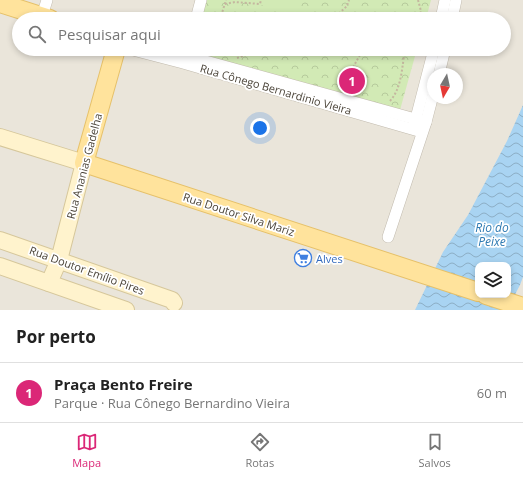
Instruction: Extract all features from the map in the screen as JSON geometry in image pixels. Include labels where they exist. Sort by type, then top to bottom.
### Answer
[{"type":"main road","points":[[0,3],[47,12]]},
{"type":"main road","name":"Rua Ananias Gadelha","points":[[84,163],[114,56]]},
{"type":"main road","name":"Rua Doutor Silva Mariz","points":[[84,163],[382,258],[414,272],[475,291]]},
{"type":"main road","points":[[495,298],[523,307]]},
{"type":"street","points":[[198,12],[201,0]]},
{"type":"street","points":[[442,12],[445,0]]},
{"type":"street","points":[[453,12],[456,0]]},
{"type":"street","points":[[185,56],[419,126]]},
{"type":"street","points":[[388,237],[419,126],[433,56]]},
{"type":"street","points":[[440,68],[443,56]]},
{"type":"street","points":[[419,126],[429,104]]},
{"type":"street","name":"Rua Doutor Silva Mariz","points":[[0,137],[84,163]]},
{"type":"street","name":"Rua Ananias Gadelha","points":[[49,283],[59,260],[84,163]]},
{"type":"street","name":"Rua Doutor Emílio Pires","points":[[0,240],[172,300],[173,306]]},
{"type":"street","points":[[0,266],[126,310]]},
{"type":"path","points":[[222,12],[226,0]]},
{"type":"path","points":[[225,4],[235,2],[260,4],[261,0]]},
{"type":"path","points":[[340,12],[349,0]]},
{"type":"path","points":[[418,0],[421,12]]},
{"type":"path","points":[[231,60],[243,56]]},
{"type":"path","points":[[338,89],[344,85],[360,56]]},
{"type":"path","points":[[391,100],[398,87],[404,56]]},
{"type":"shaded area","points":[[0,0],[523,0],[523,310],[0,310]]},
{"type":"green space","points":[[207,0],[431,0],[428,12],[203,12]]},
{"type":"green space","points":[[263,0],[301,0],[297,12],[286,12],[261,5]]},
{"type":"green space","points":[[206,56],[415,56],[400,110]]},
{"type":"water","name":"Rio do Peixe","points":[[523,105],[523,277],[507,310],[415,310],[443,252],[468,215],[507,141]]},
{"type":"place","name":"Praça Bento Freire","points":[[352,81]]},
{"type":"place","name":"Alves","points":[[303,258]]}]
